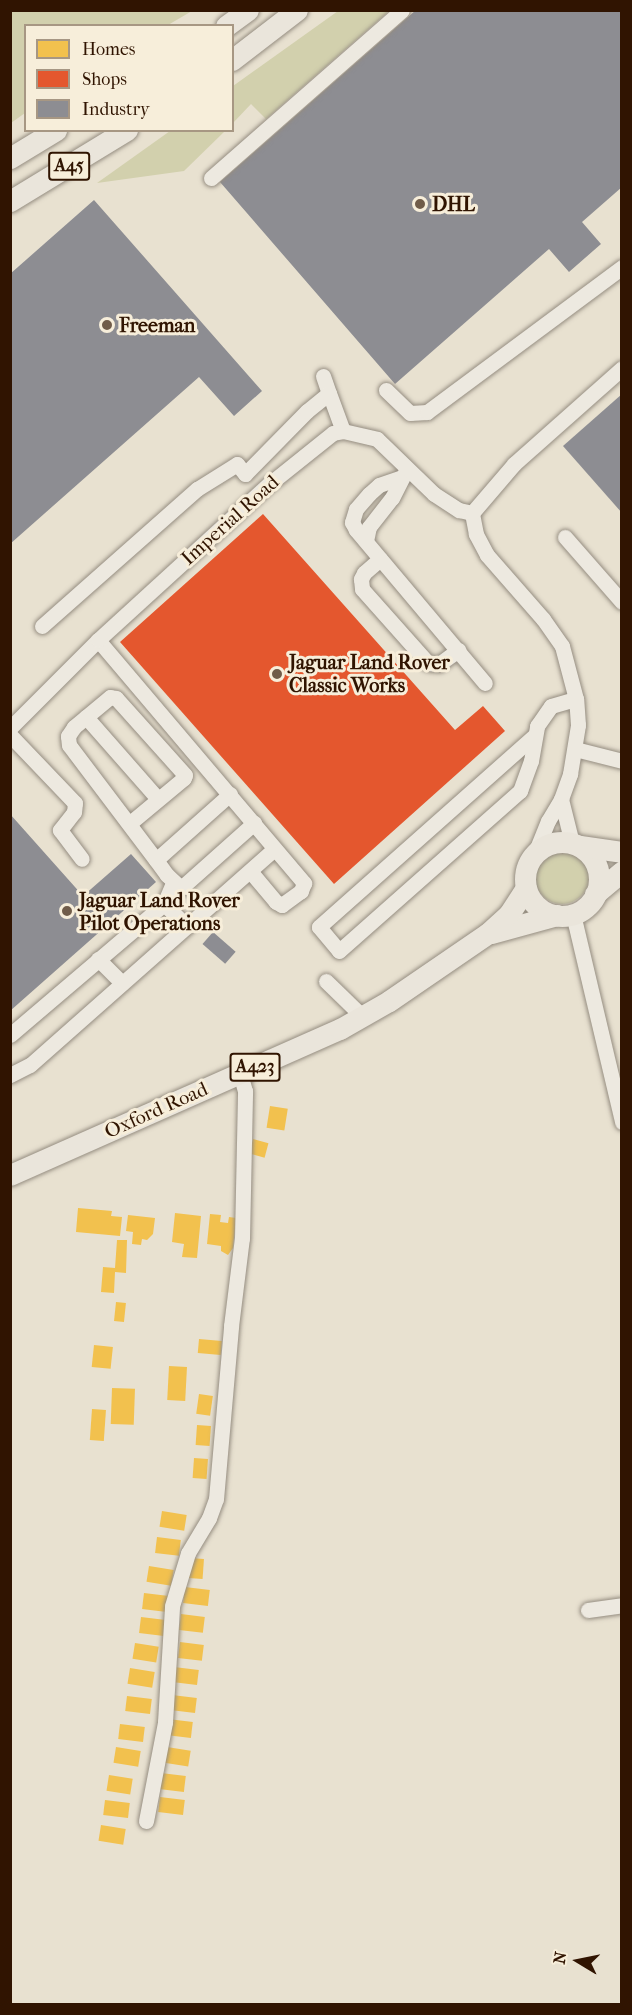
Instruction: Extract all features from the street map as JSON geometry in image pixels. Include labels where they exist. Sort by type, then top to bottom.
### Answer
[{"type":"highway","points":[[229,24],[248,10]]},
{"type":"highway","points":[[234,58],[297,10]]},
{"type":"highway","name":"A45","points":[[10,158],[53,132]]},
{"type":"highway","name":"A45","points":[[10,201],[124,132]]},
{"type":"highway","points":[[621,852],[576,845],[548,844],[535,853],[525,873],[526,888],[537,906],[565,915],[586,906],[595,894],[621,871]]},
{"type":"highway","points":[[576,845],[591,857],[598,871],[595,894]]},
{"type":"highway","name":"Oxford Road","points":[[10,1175],[340,1029],[487,934],[509,914],[526,888]]},
{"type":"highway","name":"Oxford Road","points":[[487,934],[565,915]]},
{"type":"street","points":[[211,178],[402,10]]},
{"type":"street","points":[[386,390],[410,413],[427,412],[621,269]]},
{"type":"street","points":[[472,513],[514,464],[621,368]]},
{"type":"street","points":[[323,376],[343,430],[377,439],[405,473],[448,504],[472,513]]},
{"type":"street","points":[[42,626],[197,489],[237,464],[245,474],[329,393]]},
{"type":"street","name":"Imperial Road","points":[[10,728],[98,640],[268,485],[324,439],[343,430]]},
{"type":"street","points":[[405,473],[379,485],[352,515],[356,531],[485,683]]},
{"type":"street","points":[[366,541],[369,527],[392,498],[405,473]]},
{"type":"street","points":[[472,513],[476,534],[487,555],[543,619],[562,646],[576,699],[578,725],[575,749],[561,799],[548,821],[535,853]]},
{"type":"street","points":[[565,537],[621,602]]},
{"type":"street","points":[[380,559],[364,573],[361,579],[363,589],[428,663],[439,664],[458,650]]},
{"type":"street","points":[[98,640],[230,794],[273,850],[304,883],[301,891],[282,905],[276,902],[250,871]]},
{"type":"street","points":[[130,823],[185,775],[116,698],[110,697],[68,736],[69,745],[173,883],[181,888],[254,823]]},
{"type":"street","points":[[535,735],[319,927],[339,951],[520,791],[531,761],[537,726],[551,706],[576,699]]},
{"type":"street","points":[[86,717],[158,799]]},
{"type":"street","points":[[10,735],[16,753],[75,803],[74,812],[60,830],[82,859]]},
{"type":"street","points":[[575,749],[621,761]]},
{"type":"street","points":[[156,860],[230,794]]},
{"type":"street","points":[[561,799],[576,845]]},
{"type":"street","points":[[10,1075],[30,1065],[273,850]]},
{"type":"street","points":[[10,1035],[164,904],[173,883]]},
{"type":"street","points":[[164,904],[186,925]]},
{"type":"street","points":[[565,915],[621,1122]]},
{"type":"street","points":[[98,959],[122,983]]},
{"type":"street","points":[[326,981],[362,1016]]},
{"type":"street","points":[[146,1821],[165,1722],[172,1606],[188,1553],[209,1518],[216,1499],[231,1326],[243,1238],[245,1091],[240,1074]]},
{"type":"street","points":[[588,1610],[621,1605]]},
{"type":"shaded area","points":[[11,10],[192,10],[170,24],[24,24],[24,114],[11,123]]},
{"type":"shaded area","points":[[338,11],[389,11],[266,119],[251,104],[234,122],[234,85]]},
{"type":"shaded area","points":[[169,132],[224,132],[184,171],[97,183]]},
{"type":"shaded area","points":[[562,850],[572,852],[581,858],[587,867],[589,877],[587,887],[581,896],[572,902],[562,904],[552,902],[543,896],[537,887],[535,877],[537,867],[543,858],[552,852]]},
{"type":"building: Homes","points":[[270,1106],[288,1109],[284,1131],[267,1128]]},
{"type":"building: Homes","points":[[253,1139],[268,1143],[265,1158],[249,1153]]},
{"type":"building: Homes","points":[[78,1208],[112,1211],[111,1216],[122,1217],[120,1236],[76,1232]]},
{"type":"building: Homes","points":[[175,1213],[201,1216],[197,1258],[182,1257],[184,1244],[172,1242]]},
{"type":"building: Homes","points":[[210,1214],[221,1215],[220,1222],[228,1223],[229,1217],[236,1218],[233,1248],[228,1255],[221,1251],[221,1246],[207,1244]]},
{"type":"building: Homes","points":[[128,1215],[155,1218],[153,1234],[147,1240],[142,1239],[141,1245],[132,1244],[133,1232],[126,1231]]},
{"type":"building: Homes","points":[[117,1240],[127,1240],[126,1273],[115,1272],[114,1293],[101,1292],[103,1267],[115,1268]]},
{"type":"building: Homes","points":[[116,1302],[126,1303],[124,1322],[114,1321]]},
{"type":"building: Homes","points":[[199,1339],[222,1341],[221,1355],[198,1353]]},
{"type":"building: Homes","points":[[94,1345],[113,1347],[111,1369],[92,1367]]},
{"type":"building: Homes","points":[[169,1366],[187,1367],[185,1401],[167,1400]]},
{"type":"building: Homes","points":[[112,1388],[135,1389],[134,1425],[111,1424]]},
{"type":"building: Homes","points":[[199,1394],[213,1396],[210,1416],[196,1414]]},
{"type":"building: Homes","points":[[92,1409],[106,1410],[104,1441],[90,1440]]},
{"type":"building: Homes","points":[[197,1425],[211,1426],[210,1446],[196,1445]]},
{"type":"building: Homes","points":[[194,1458],[208,1459],[207,1479],[193,1478]]},
{"type":"building: Homes","points":[[162,1511],[187,1515],[184,1531],[159,1527]]},
{"type":"building: Homes","points":[[157,1537],[181,1540],[179,1556],[155,1553]]},
{"type":"building: Homes","points":[[190,1558],[204,1559],[203,1579],[189,1578]]},
{"type":"building: Homes","points":[[149,1566],[174,1570],[171,1586],[146,1582]]},
{"type":"building: Homes","points":[[185,1587],[210,1590],[208,1606],[183,1603]]},
{"type":"building: Homes","points":[[144,1593],[169,1596],[167,1612],[142,1609]]},
{"type":"building: Homes","points":[[181,1614],[205,1617],[203,1633],[179,1630]]},
{"type":"building: Homes","points":[[141,1617],[166,1620],[164,1636],[139,1633]]},
{"type":"building: Homes","points":[[180,1642],[204,1645],[202,1661],[178,1658]]},
{"type":"building: Homes","points":[[135,1643],[159,1647],[156,1663],[132,1659]]},
{"type":"building: Homes","points":[[174,1667],[199,1670],[197,1685],[172,1682]]},
{"type":"building: Homes","points":[[130,1668],[155,1672],[152,1688],[127,1684]]},
{"type":"building: Homes","points":[[172,1695],[197,1698],[195,1713],[170,1710]]},
{"type":"building: Homes","points":[[127,1696],[152,1699],[150,1714],[125,1711]]},
{"type":"building: Homes","points":[[168,1719],[193,1722],[191,1738],[166,1735]]},
{"type":"building: Homes","points":[[120,1724],[145,1727],[143,1742],[118,1739]]},
{"type":"building: Homes","points":[[116,1747],[141,1751],[138,1767],[113,1763]]},
{"type":"building: Homes","points":[[167,1747],[191,1751],[188,1767],[164,1763]]},
{"type":"building: Homes","points":[[161,1773],[186,1776],[184,1792],[159,1789]]},
{"type":"building: Homes","points":[[109,1775],[133,1779],[130,1795],[106,1791]]},
{"type":"building: Homes","points":[[160,1797],[185,1800],[183,1815],[158,1812]]},
{"type":"building: Homes","points":[[105,1800],[130,1803],[128,1818],[103,1815]]},
{"type":"building: Homes","points":[[101,1825],[126,1829],[123,1845],[98,1841]]},
{"type":"building: Shops","name":"Jaguar Land Rover Classic Works","points":[[263,514],[455,730],[483,706],[505,731],[334,884],[120,642]]},
{"type":"building: Industry","name":"DHL","points":[[416,10],[622,10],[622,187],[582,222],[601,244],[569,272],[549,249],[395,384],[220,182]]},
{"type":"building: Industry","name":"Freeman","points":[[94,200],[262,391],[234,416],[199,377],[10,544],[10,274]]},
{"type":"building: Industry","points":[[622,394],[622,513],[563,446]]},
{"type":"building: Industry","name":"Jaguar Land Rover Pilot Operations","points":[[10,814],[83,896],[131,854],[156,882],[10,1011]]},
{"type":"building: Industry","points":[[213,932],[236,952],[225,964],[203,944]]},
{"type":"place","name":"DHL","points":[[420,204]]},
{"type":"place","name":"Freeman","points":[[107,325]]},
{"type":"place","name":"Jaguar Land Rover Classic Works","points":[[277,674]]},
{"type":"place","name":"Jaguar Land Rover Pilot Operations","points":[[67,911]]}]
